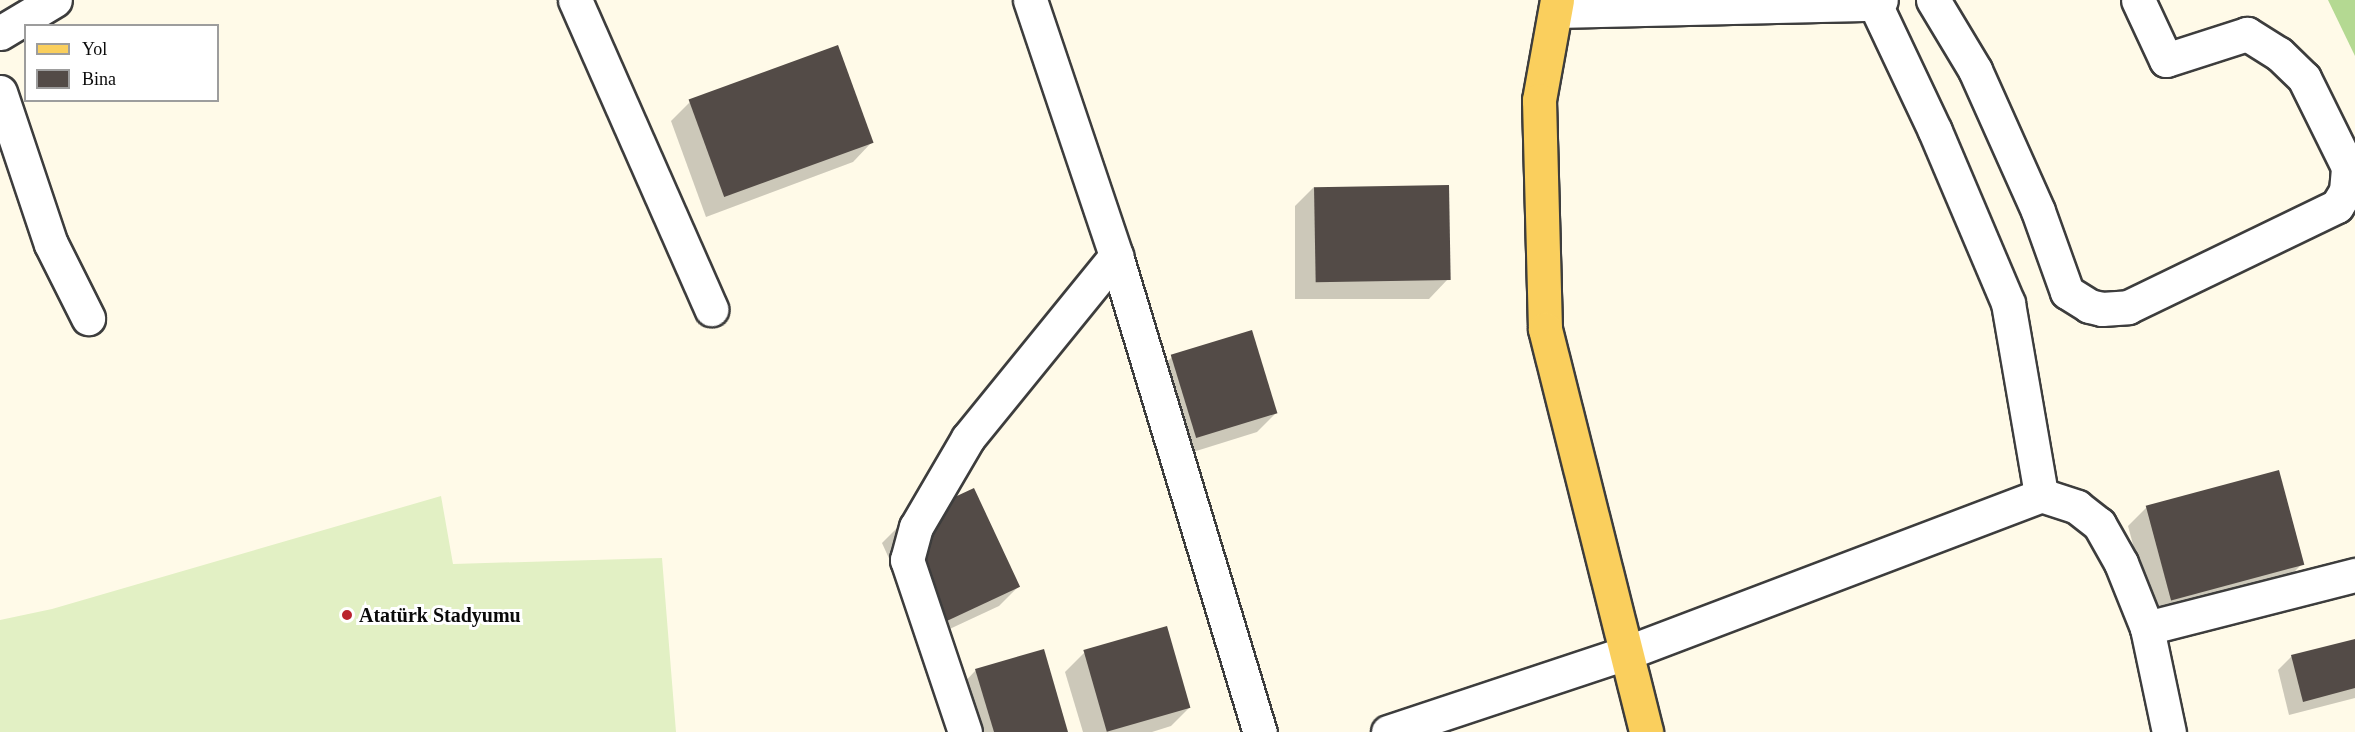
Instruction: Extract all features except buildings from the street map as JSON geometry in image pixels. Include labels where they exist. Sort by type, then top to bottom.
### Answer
[{"type":"main road","points":[[1557,6],[1539,100],[1545,329],[1646,732]]},
{"type":"street","points":[[7,18],[55,0]]},
{"type":"street","points":[[575,0],[711,309]]},
{"type":"street","points":[[1030,0],[1116,256],[1260,732]]},
{"type":"street","points":[[1933,0],[1975,70],[2038,211],[2067,292],[2089,306],[2102,309],[2128,307],[2337,206],[2346,191],[2348,167],[2304,78],[2280,54],[2247,34],[2166,60],[2138,0]]},
{"type":"street","points":[[1557,6],[1878,2],[2008,303],[2041,495]]},
{"type":"street","points":[[0,92],[51,244],[88,318]]},
{"type":"street","points":[[965,732],[907,560],[916,527],[968,438],[1116,256]]},
{"type":"street","points":[[1388,732],[1626,653],[2041,495],[2077,507],[2099,525],[2121,564],[2147,628],[2169,732]]},
{"type":"street","points":[[2147,628],[2355,575]]},
{"type":"green space","points":[[2328,0],[2355,0],[2355,56]]},
{"type":"green space","name":"Atatürk Stadyumu","points":[[441,496],[453,564],[662,558],[676,732],[0,732],[0,620],[52,609]]},
{"type":"place","name":"Atatürk Stadyumu","points":[[347,615]]}]
